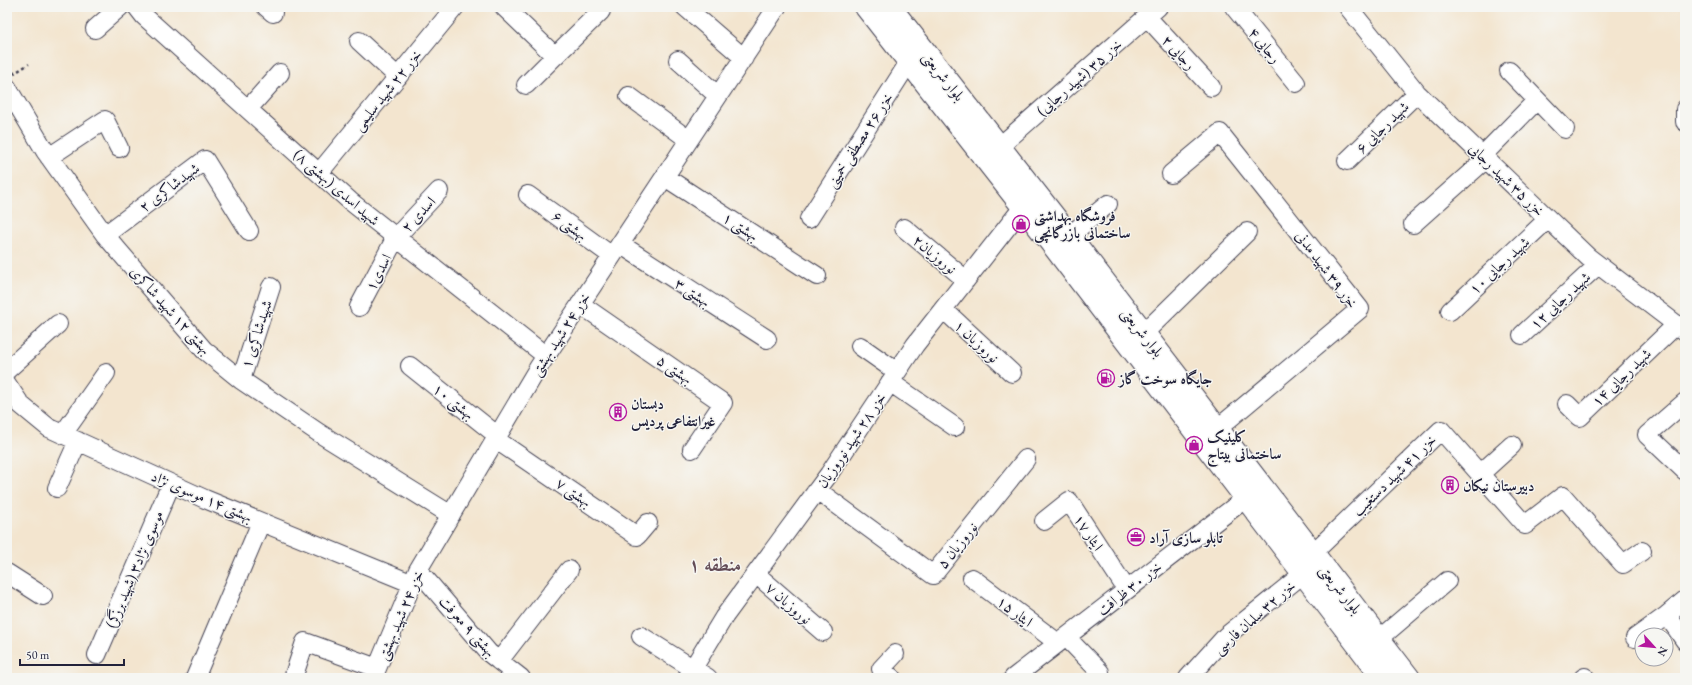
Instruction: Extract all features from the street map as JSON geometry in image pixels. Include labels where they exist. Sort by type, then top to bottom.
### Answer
[{"type":"main road","name":"بلوار شریعتی","points":[[866,7],[1023,207],[1303,574],[1349,616],[1379,639],[1409,678]]},
{"type":"main road","name":"بلوار شریعتی","points":[[890,7],[1069,236],[1313,553],[1383,678]]},
{"type":"street","points":[[95,29],[120,7]]},
{"type":"street","name":"شهید اسدی (بهشتی ۸)","points":[[137,7],[144,16],[350,200],[546,356]]},
{"type":"street","name":"خزر ۲۲ شهید سلیمی","points":[[319,173],[455,7]]},
{"type":"street","points":[[504,7],[555,56]]},
{"type":"street","points":[[685,7],[744,58]]},
{"type":"street","name":"خزر ۲۴ شهید بهشتی","points":[[375,673],[415,577],[546,356],[777,7]]},
{"type":"street","name":"رجایی ۴","points":[[1234,7],[1296,83]]},
{"type":"street","name":"خزر ۳۵ شهید رجایی","points":[[1348,7],[1417,93],[1484,158],[1598,265],[1680,328]]},
{"type":"street","points":[[526,85],[601,11]]},
{"type":"street","name":"خزر ۳۵ (شهید رجایی)","points":[[999,147],[1152,12]]},
{"type":"street","name":"رجایی ۲","points":[[1152,12],[1211,87]]},
{"type":"street","points":[[359,41],[398,77]]},
{"type":"street","points":[[678,60],[718,96]]},
{"type":"street","name":"خزر ۲۶ مصطفی خمینی","points":[[809,219],[909,62]]},
{"type":"street","points":[[1509,71],[1565,128]]},
{"type":"street","points":[[248,109],[280,73]]},
{"type":"street","name":"بهشتی ۱۲ شهید شاکری","points":[[7,87],[49,157],[105,235],[204,350],[241,380],[319,433],[451,515]]},
{"type":"street","name":"شهید رجایی ۶","points":[[1347,161],[1417,93]]},
{"type":"street","points":[[629,96],[689,140]]},
{"type":"street","points":[[1413,224],[1484,158],[1537,100]]},
{"type":"street","points":[[1685,108],[1685,122]]},
{"type":"street","points":[[49,157],[105,120],[119,148]]},
{"type":"street","name":"خزر ۳۹ شهید مدنی","points":[[1171,174],[1220,133],[1360,309],[1217,429]]},
{"type":"street","name":"شهیدشاکری ۲","points":[[105,235],[205,160],[249,231]]},
{"type":"street","name":"بهشتی ۱","points":[[665,177],[817,276]]},
{"type":"street","name":"اسدی ۲","points":[[396,237],[439,191]]},
{"type":"street","name":"بهشتی ۶","points":[[528,195],[616,250]]},
{"type":"street","points":[[1069,236],[1108,204]]},
{"type":"street","name":"خزر ۲۸ شهید نوروزیان","points":[[690,673],[724,617],[818,490],[894,377],[943,309],[1023,207]]},
{"type":"street","name":"شهید رجایی ۱۰","points":[[1450,311],[1548,219]]},
{"type":"street","name":"نوروزیان۲","points":[[904,228],[966,280]]},
{"type":"street","points":[[1144,333],[1247,232]]},
{"type":"street","name":"اسدی۱","points":[[359,307],[396,237]]},
{"type":"street","name":"بهشتی ۳","points":[[616,250],[767,339]]},
{"type":"street","name":"شهید رجایی ۱۲","points":[[1522,335],[1598,265]]},
{"type":"street","name":"شهیدشاکری ۱","points":[[241,380],[271,287]]},
{"type":"street","name":"بهشتی ۵","points":[[580,304],[723,403],[692,449]]},
{"type":"street","name":"نوروزیان ۱","points":[[943,309],[1012,373]]},
{"type":"street","points":[[7,370],[58,324]]},
{"type":"street","name":"شهید رجایی ۱۴","points":[[1567,404],[1580,417],[1680,328]]},
{"type":"street","points":[[860,346],[894,377],[954,427]]},
{"type":"street","name":"بهشتی ۱۰","points":[[410,366],[497,438]]},
{"type":"street","points":[[57,488],[71,438],[106,373]]},
{"type":"street","name":"بهشتی ۱۴ موسوی نژاد","points":[[8,389],[21,406],[49,428],[171,484],[260,522],[415,577]]},
{"type":"street","points":[[1685,402],[1647,435],[1685,471]]},
{"type":"street","name":"خزر ۴۱ شهید دستغیب","points":[[1313,553],[1441,430],[1525,525],[1563,496],[1623,564],[1642,551]]},
{"type":"street","name":"بهشتی ۷","points":[[497,438],[638,536],[648,522]]},
{"type":"street","points":[[1480,474],[1512,445]]},
{"type":"street","name":"نوروزیان ۵","points":[[818,490],[933,575],[1026,459]]},
{"type":"street","name":"موسوی نژاد۳ (شهید برزگر)","points":[[98,654],[171,484]]},
{"type":"street","name":"خزر ۳۰ ظرافت","points":[[1013,678],[1246,498]]},
{"type":"street","name":"ایثار ۱۷","points":[[1044,521],[1069,501],[1128,590]]},
{"type":"street","points":[[195,678],[260,522]]},
{"type":"street","points":[[499,661],[569,570]]},
{"type":"street","points":[[7,573],[43,596]]},
{"type":"street","name":"نوروزیان ۷","points":[[756,574],[823,632]]},
{"type":"street","name":"خزر ۳۲ سلمان فارسی","points":[[1188,678],[1226,636],[1303,574]]},
{"type":"street","name":"بهشتی ۹ معرفت","points":[[415,577],[489,653],[521,678]]},
{"type":"street","name":"ایثار ۱۵","points":[[972,578],[1062,640],[1100,672]]},
{"type":"street","points":[[1379,639],[1447,581]]},
{"type":"street","points":[[1650,627],[1685,600]]},
{"type":"street","points":[[1667,615],[1685,641]]},
{"type":"street","points":[[641,636],[690,673],[708,678]]},
{"type":"street","points":[[293,678],[305,642],[375,673]]},
{"type":"street","points":[[892,678],[881,669],[895,654]]},
{"type":"path","points":[[7,77],[29,64]]},
{"type":"place","name":"فروشگاه بهداشتی ساختمانی بازرگانچی","points":[[1021,224]]},
{"type":"place","name":"جایگاه سوخت گاز","points":[[1106,378]]},
{"type":"place","name":"دبستان غیرانتفاعی پردیس","points":[[618,412]]},
{"type":"place","name":"کلینیک ساختمانی بیتاج","points":[[1194,445]]},
{"type":"place","name":"دبیرستان نیکان","points":[[1450,485]]},
{"type":"place","name":"تابلو سازی آراد","points":[[1136,537]]},
{"type":"district","name":"منطقه ۱","points":[[715,564]]}]
